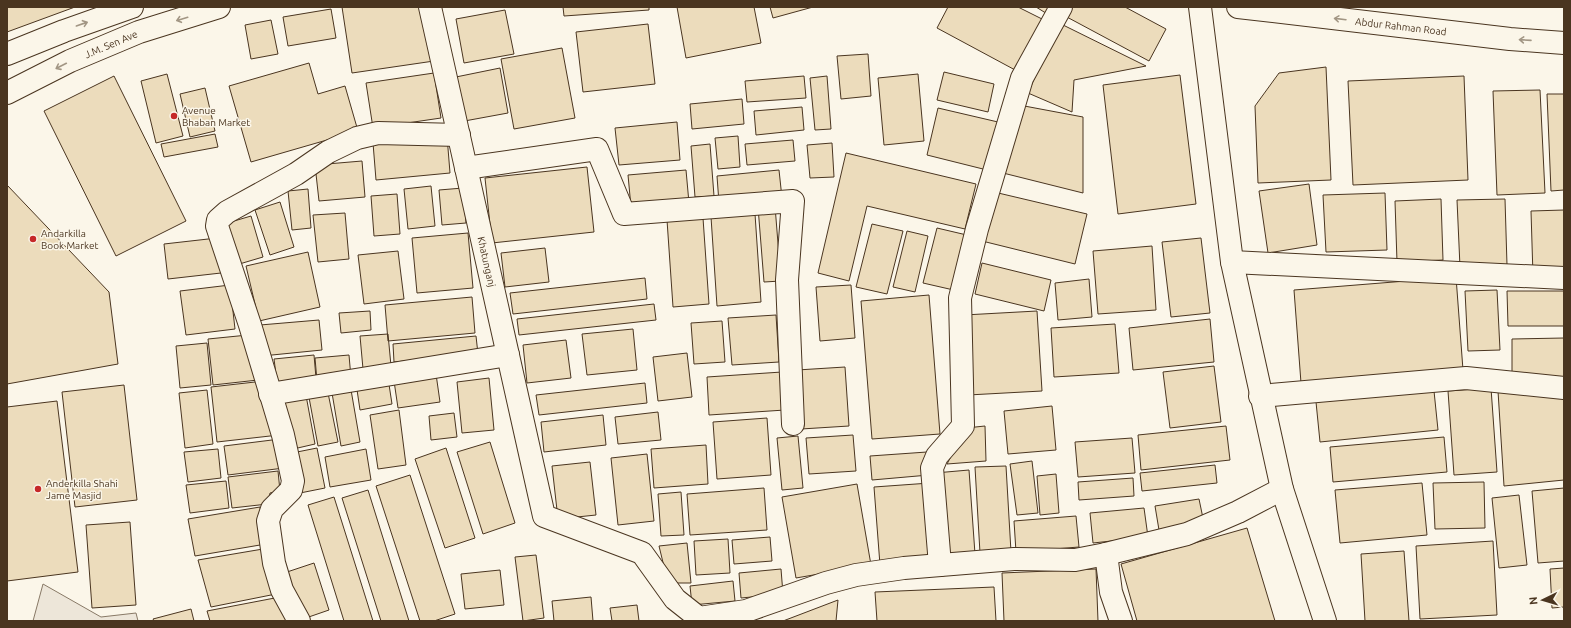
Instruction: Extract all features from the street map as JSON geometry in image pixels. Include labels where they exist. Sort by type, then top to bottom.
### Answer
[{"type":"street","points":[[7,54],[64,31],[132,7]]},
{"type":"street","name":"J.M. Sen Ave","points":[[7,93],[70,61],[139,32],[219,7]]},
{"type":"street","name":"Khatunganj","points":[[430,7],[544,516],[642,553],[675,599],[699,618],[746,611],[826,583],[856,576],[940,565]]},
{"type":"street","points":[[1061,7],[1022,78],[977,229],[960,298],[963,426],[937,456],[932,468],[940,565],[1014,559],[1075,560],[1106,554],[1187,534],[1238,512],[1282,489]]},
{"type":"street","points":[[1200,7],[1232,262],[1260,396],[1282,489],[1325,621]]},
{"type":"street","name":"Abdur Rahman Road","points":[[1238,7],[1510,39],[1564,43]]},
{"type":"street","points":[[299,621],[282,590],[270,543],[268,521],[272,509],[291,490],[293,481],[283,435],[217,226],[218,220],[227,212],[296,174],[328,152],[356,138],[378,133],[459,134]]},
{"type":"street","points":[[466,168],[597,150],[624,214],[793,202],[787,280],[793,424]]},
{"type":"street","points":[[1232,262],[1564,278]]},
{"type":"street","points":[[270,394],[508,356]]},
{"type":"street","points":[[1260,396],[1466,378],[1564,388]]},
{"type":"street","points":[[1106,554],[1111,592],[1121,621]]},
{"type":"shaded area","points":[[43,584],[101,617],[136,613],[138,621],[33,621]]},
{"type":"building","points":[[7,7],[75,7],[7,32]]},
{"type":"building","points":[[342,7],[426,7],[434,61],[352,73]]},
{"type":"building","points":[[563,7],[649,7],[649,10],[564,16]]},
{"type":"building","points":[[677,7],[754,7],[761,43],[686,58]]},
{"type":"building","points":[[770,7],[813,7],[773,18]]},
{"type":"building","points":[[948,7],[1018,7],[1044,20],[1017,71],[937,28]]},
{"type":"building","points":[[1036,7],[1053,7],[1049,15]]},
{"type":"building","points":[[1069,7],[1125,7],[1166,29],[1149,61],[1065,16]]},
{"type":"building","points":[[331,9],[336,38],[288,46],[283,17]]},
{"type":"building","points":[[505,10],[514,54],[464,63],[456,19]]},
{"type":"building","points":[[271,20],[278,54],[251,59],[245,25]]},
{"type":"building","points":[[1059,23],[1146,66],[1074,80],[1072,112],[1028,93]]},
{"type":"building","points":[[648,24],[655,84],[583,92],[576,32]]},
{"type":"building","points":[[562,48],[575,118],[514,129],[501,59]]},
{"type":"building","points":[[868,54],[871,96],[841,99],[837,56]]},
{"type":"building","points":[[309,63],[318,94],[345,86],[358,131],[251,162],[229,86]]},
{"type":"building","points":[[1326,67],[1331,180],[1258,183],[1255,106],[1279,73]]},
{"type":"building","points":[[500,68],[508,113],[459,122],[451,78]]},
{"type":"building","points":[[944,72],[994,84],[988,112],[937,100]]},
{"type":"building","points":[[434,73],[441,118],[373,128],[366,83]]},
{"type":"building","points":[[167,74],[183,136],[156,143],[141,81]]},
{"type":"building","points":[[918,74],[924,141],[884,145],[878,78]]},
{"type":"building","points":[[1180,75],[1196,204],[1118,214],[1103,85]]},
{"type":"building","points":[[114,76],[186,221],[116,256],[44,111]]},
{"type":"building","points":[[804,76],[806,98],[747,102],[745,81]]},
{"type":"building","points":[[827,76],[831,129],[815,130],[810,78]]},
{"type":"building","points":[[1464,76],[1468,180],[1353,185],[1348,81]]},
{"type":"building","points":[[205,88],[215,131],[190,137],[180,94]]},
{"type":"building","points":[[1540,90],[1545,193],[1497,195],[1493,91]]},
{"type":"building","points":[[1547,94],[1564,94],[1564,190],[1551,191]]},
{"type":"building","points":[[742,99],[744,124],[692,129],[690,104]]},
{"type":"building","points":[[1019,105],[1083,117],[1083,193],[1003,173]]},
{"type":"building","points":[[802,107],[804,130],[756,135],[754,111]]},
{"type":"building","points":[[938,108],[998,122],[987,170],[927,155]]},
{"type":"building","points":[[677,122],[680,160],[619,165],[615,128]]},
{"type":"building","points":[[215,134],[218,147],[164,157],[161,144]]},
{"type":"building","points":[[447,136],[450,173],[376,180],[373,143]]},
{"type":"building","points":[[738,136],[740,167],[718,169],[715,138]]},
{"type":"building","points":[[793,140],[795,161],[747,165],[745,144]]},
{"type":"building","points":[[832,143],[834,177],[810,178],[807,145]]},
{"type":"building","points":[[710,144],[714,196],[695,197],[691,146]]},
{"type":"building","points":[[846,153],[976,184],[965,229],[867,206],[849,281],[818,273]]},
{"type":"building","points":[[362,161],[365,197],[319,201],[315,165]]},
{"type":"building","points":[[587,167],[594,232],[492,243],[485,178]]},
{"type":"building","points":[[686,170],[689,203],[631,207],[628,175]]},
{"type":"building","points":[[779,170],[782,198],[719,203],[717,176]]},
{"type":"building","points":[[1309,184],[1317,245],[1268,253],[1259,191]]},
{"type":"building","name":"Andarkilla Book Market","points":[[7,185],[109,292],[118,364],[7,384]]},
{"type":"building","points":[[431,186],[435,226],[408,229],[404,189]]},
{"type":"building","points":[[463,188],[466,223],[442,225],[439,190]]},
{"type":"building","points":[[308,189],[311,228],[292,230],[288,191]]},
{"type":"building","points":[[994,192],[1087,214],[1075,264],[982,241]]},
{"type":"building","points":[[1385,193],[1387,250],[1326,252],[1323,195]]},
{"type":"building","points":[[397,194],[400,234],[374,236],[371,196]]},
{"type":"building","points":[[1441,199],[1443,260],[1397,262],[1395,201]]},
{"type":"building","points":[[1505,199],[1507,265],[1460,267],[1457,200]]},
{"type":"building","points":[[280,202],[294,247],[270,255],[255,210]]},
{"type":"building","points":[[775,206],[781,281],[764,282],[758,207]]},
{"type":"building","points":[[1564,210],[1564,275],[1533,276],[1531,211]]},
{"type":"building","points":[[345,213],[349,259],[318,262],[313,215]]},
{"type":"building","points":[[755,214],[761,302],[717,306],[711,217]]},
{"type":"building","points":[[251,216],[263,257],[236,265],[224,224]]},
{"type":"building","points":[[703,218],[709,304],[673,307],[667,220]]},
{"type":"building","points":[[872,224],[903,231],[887,294],[856,287]]},
{"type":"building","points":[[937,228],[971,236],[958,291],[923,283]]},
{"type":"building","points":[[907,231],[928,236],[915,292],[893,287]]},
{"type":"building","points":[[468,233],[473,288],[417,293],[412,238]]},
{"type":"building","points":[[217,238],[221,273],[168,279],[164,244]]},
{"type":"building","points":[[1201,238],[1210,313],[1171,317],[1162,242]]},
{"type":"building","points":[[1152,246],[1156,310],[1098,314],[1093,251]]},
{"type":"building","points":[[545,248],[549,282],[505,287],[501,253]]},
{"type":"building","points":[[398,251],[404,299],[364,304],[358,255]]},
{"type":"building","points":[[308,252],[320,307],[259,321],[246,266]]},
{"type":"building","points":[[982,263],[1051,280],[1044,311],[975,294]]},
{"type":"building","points":[[1456,277],[1463,370],[1301,383],[1294,290]]},
{"type":"building","points":[[645,278],[647,299],[513,314],[510,293]]},
{"type":"building","points":[[1089,279],[1092,317],[1058,320],[1055,283]]},
{"type":"building","points":[[230,285],[235,329],[186,335],[180,291]]},
{"type":"building","points":[[851,285],[855,338],[820,341],[816,287]]},
{"type":"building","points":[[1497,290],[1500,350],[1468,351],[1465,291]]},
{"type":"building","points":[[1507,291],[1564,291],[1564,326],[1508,326]]},
{"type":"building","points":[[929,295],[940,434],[872,439],[861,301]]},
{"type":"building","points":[[472,297],[475,333],[388,341],[385,305]]},
{"type":"building","points":[[654,304],[656,320],[519,335],[517,319]]},
{"type":"building","points":[[370,311],[371,330],[341,333],[339,313]]},
{"type":"building","points":[[1037,311],[1042,391],[968,395],[964,315]]},
{"type":"building","points":[[776,315],[779,362],[732,365],[728,318]]},
{"type":"building","points":[[1210,319],[1214,362],[1133,370],[1129,328]]},
{"type":"building","points":[[319,320],[322,350],[262,356],[260,325]]},
{"type":"building","points":[[722,321],[725,362],[694,364],[691,323]]},
{"type":"building","points":[[1115,324],[1119,373],[1054,377],[1051,328]]},
{"type":"building","points":[[633,329],[637,370],[587,375],[582,334]]},
{"type":"building","points":[[388,334],[391,366],[363,369],[360,336]]},
{"type":"building","points":[[248,335],[258,380],[213,385],[208,339]]},
{"type":"building","points":[[476,336],[478,354],[394,362],[393,344]]},
{"type":"building","points":[[1564,338],[1564,377],[1512,377],[1512,339]]},
{"type":"building","points":[[566,340],[571,378],[527,383],[523,345]]},
{"type":"building","points":[[207,343],[211,385],[180,388],[176,346]]},
{"type":"building","points":[[687,353],[692,397],[658,401],[653,357]]},
{"type":"building","points":[[314,355],[316,378],[277,382],[274,359]]},
{"type":"building","points":[[349,355],[351,378],[317,381],[315,358]]},
{"type":"building","points":[[1214,366],[1221,422],[1170,428],[1163,372]]},
{"type":"building","points":[[845,367],[849,426],[801,429],[797,370]]},
{"type":"building","points":[[782,372],[785,410],[709,415],[707,377]]},
{"type":"building","points":[[436,374],[440,402],[398,408],[394,381]]},
{"type":"building","points":[[388,378],[392,404],[360,410],[356,383]]},
{"type":"building","points":[[489,378],[494,430],[462,433],[457,382]]},
{"type":"building","points":[[264,381],[279,435],[217,442],[211,387]]},
{"type":"building","points":[[645,383],[647,403],[539,415],[536,395]]},
{"type":"building","points":[[350,384],[360,442],[341,446],[331,387]]},
{"type":"building","points":[[124,385],[137,500],[75,507],[62,392]]},
{"type":"building","points":[[327,388],[338,442],[318,446],[308,392]]},
{"type":"building","points":[[1491,388],[1497,472],[1454,475],[1448,391]]},
{"type":"building","points":[[207,390],[213,444],[185,448],[179,393]]},
{"type":"building","points":[[305,390],[315,444],[289,450],[279,395]]},
{"type":"building","points":[[1434,391],[1438,430],[1320,442],[1316,402]]},
{"type":"building","points":[[1498,391],[1564,397],[1564,480],[1504,486]]},
{"type":"building","name":"Anderkilla Shahi Jame Masjid","points":[[57,401],[78,572],[7,581],[7,407]]},
{"type":"building","points":[[1052,406],[1056,450],[1008,454],[1004,411]]},
{"type":"building","points":[[399,410],[406,465],[378,469],[370,415]]},
{"type":"building","points":[[658,412],[661,440],[618,444],[615,417]]},
{"type":"building","points":[[454,413],[457,437],[431,440],[429,416]]},
{"type":"building","points":[[603,415],[606,445],[544,452],[541,422]]},
{"type":"building","points":[[767,418],[771,475],[717,479],[713,422]]},
{"type":"building","points":[[985,426],[986,461],[947,464],[966,428]]},
{"type":"building","points":[[1226,426],[1230,460],[1141,470],[1138,435]]},
{"type":"building","points":[[853,435],[856,471],[809,474],[806,438]]},
{"type":"building","points":[[798,436],[803,488],[782,490],[777,438]]},
{"type":"building","points":[[1444,437],[1447,472],[1333,482],[1330,447]]},
{"type":"building","points":[[1132,438],[1135,473],[1078,477],[1075,442]]},
{"type":"building","points":[[280,439],[284,468],[228,475],[224,446]]},
{"type":"building","points":[[490,442],[515,523],[483,534],[457,452]]},
{"type":"building","points":[[706,445],[708,484],[654,488],[651,449]]},
{"type":"building","points":[[317,448],[325,488],[300,493],[292,453]]},
{"type":"building","points":[[446,448],[475,538],[445,548],[415,459]]},
{"type":"building","points":[[218,449],[221,478],[188,482],[184,452]]},
{"type":"building","points":[[366,449],[371,480],[330,487],[325,457]]},
{"type":"building","points":[[927,452],[929,475],[872,480],[870,456]]},
{"type":"building","points":[[647,454],[654,521],[618,525],[611,458]]},
{"type":"building","points":[[1032,461],[1038,513],[1017,515],[1010,464]]},
{"type":"building","points":[[590,462],[596,515],[558,519],[552,466]]},
{"type":"building","points":[[1215,465],[1217,483],[1142,491],[1140,473]]},
{"type":"building","points":[[1006,466],[1011,552],[980,553],[975,467]]},
{"type":"building","points":[[969,470],[975,554],[942,557],[935,473]]},
{"type":"building","points":[[278,471],[280,491],[270,493],[268,504],[232,508],[228,477]]},
{"type":"building","points":[[1056,474],[1059,513],[1040,515],[1037,476]]},
{"type":"building","points":[[410,475],[455,614],[434,621],[420,621],[376,486]]},
{"type":"building","points":[[1133,478],[1134,496],[1079,500],[1078,482]]},
{"type":"building","points":[[226,481],[229,508],[190,513],[186,485]]},
{"type":"building","points":[[1484,482],[1485,528],[1435,529],[1433,483]]},
{"type":"building","points":[[930,483],[935,561],[880,565],[874,487]]},
{"type":"building","points":[[1422,483],[1427,535],[1340,543],[1335,490]]},
{"type":"building","points":[[857,484],[871,565],[796,578],[782,497]]},
{"type":"building","points":[[764,488],[767,530],[690,535],[687,494]]},
{"type":"building","points":[[1564,488],[1564,561],[1538,563],[1532,491]]},
{"type":"building","points":[[368,490],[409,621],[381,621],[342,498]]},
{"type":"building","points":[[681,492],[684,535],[661,536],[658,494]]},
{"type":"building","points":[[1519,495],[1527,565],[1499,568],[1492,498]]},
{"type":"building","points":[[334,497],[373,621],[344,621],[308,505]]},
{"type":"building","points":[[1199,499],[1204,523],[1159,530],[1155,506]]},
{"type":"building","points":[[260,507],[266,544],[195,556],[188,519]]},
{"type":"building","points":[[1144,508],[1148,537],[1093,543],[1090,513]]},
{"type":"building","points":[[1076,516],[1079,547],[1016,552],[1014,521]]},
{"type":"building","points":[[130,522],[136,605],[92,608],[86,525]]},
{"type":"building","points":[[1247,528],[1275,621],[1137,621],[1121,564]]},
{"type":"building","points":[[770,537],[772,561],[734,564],[732,540]]},
{"type":"building","points":[[728,539],[730,573],[696,575],[694,541]]},
{"type":"building","points":[[1493,541],[1497,615],[1420,619],[1416,546]]},
{"type":"building","points":[[687,543],[691,583],[668,583],[659,546]]},
{"type":"building","points":[[263,549],[276,594],[211,607],[198,560]]},
{"type":"building","points":[[1404,551],[1409,621],[1365,621],[1361,554]]},
{"type":"building","points":[[536,555],[544,618],[523,621],[515,557]]},
{"type":"building","points":[[314,563],[329,610],[300,620],[284,573]]},
{"type":"building","points":[[1564,568],[1564,607],[1552,608],[1550,569]]},
{"type":"building","points":[[781,569],[783,594],[741,598],[739,573]]},
{"type":"building","points":[[1096,569],[1098,621],[1004,621],[1002,573]]},
{"type":"building","points":[[500,570],[504,605],[465,609],[461,574]]},
{"type":"building","points":[[733,581],[735,601],[692,605],[690,586]]},
{"type":"building","points":[[994,587],[996,621],[877,621],[875,592]]},
{"type":"building","points":[[280,597],[293,621],[210,621],[207,611]]},
{"type":"building","points":[[591,597],[593,621],[554,621],[552,601]]},
{"type":"building","points":[[838,600],[836,621],[783,621]]},
{"type":"building","points":[[637,605],[639,621],[612,621],[610,608]]},
{"type":"building","points":[[191,609],[194,621],[154,621],[153,619]]},
{"type":"place","name":"Avenue Bhaban Market","points":[[174,116]]},
{"type":"place","name":"Andarkilla Book Market","points":[[33,239]]},
{"type":"place","name":"Anderkilla Shahi Jame Masjid","points":[[38,489]]}]
